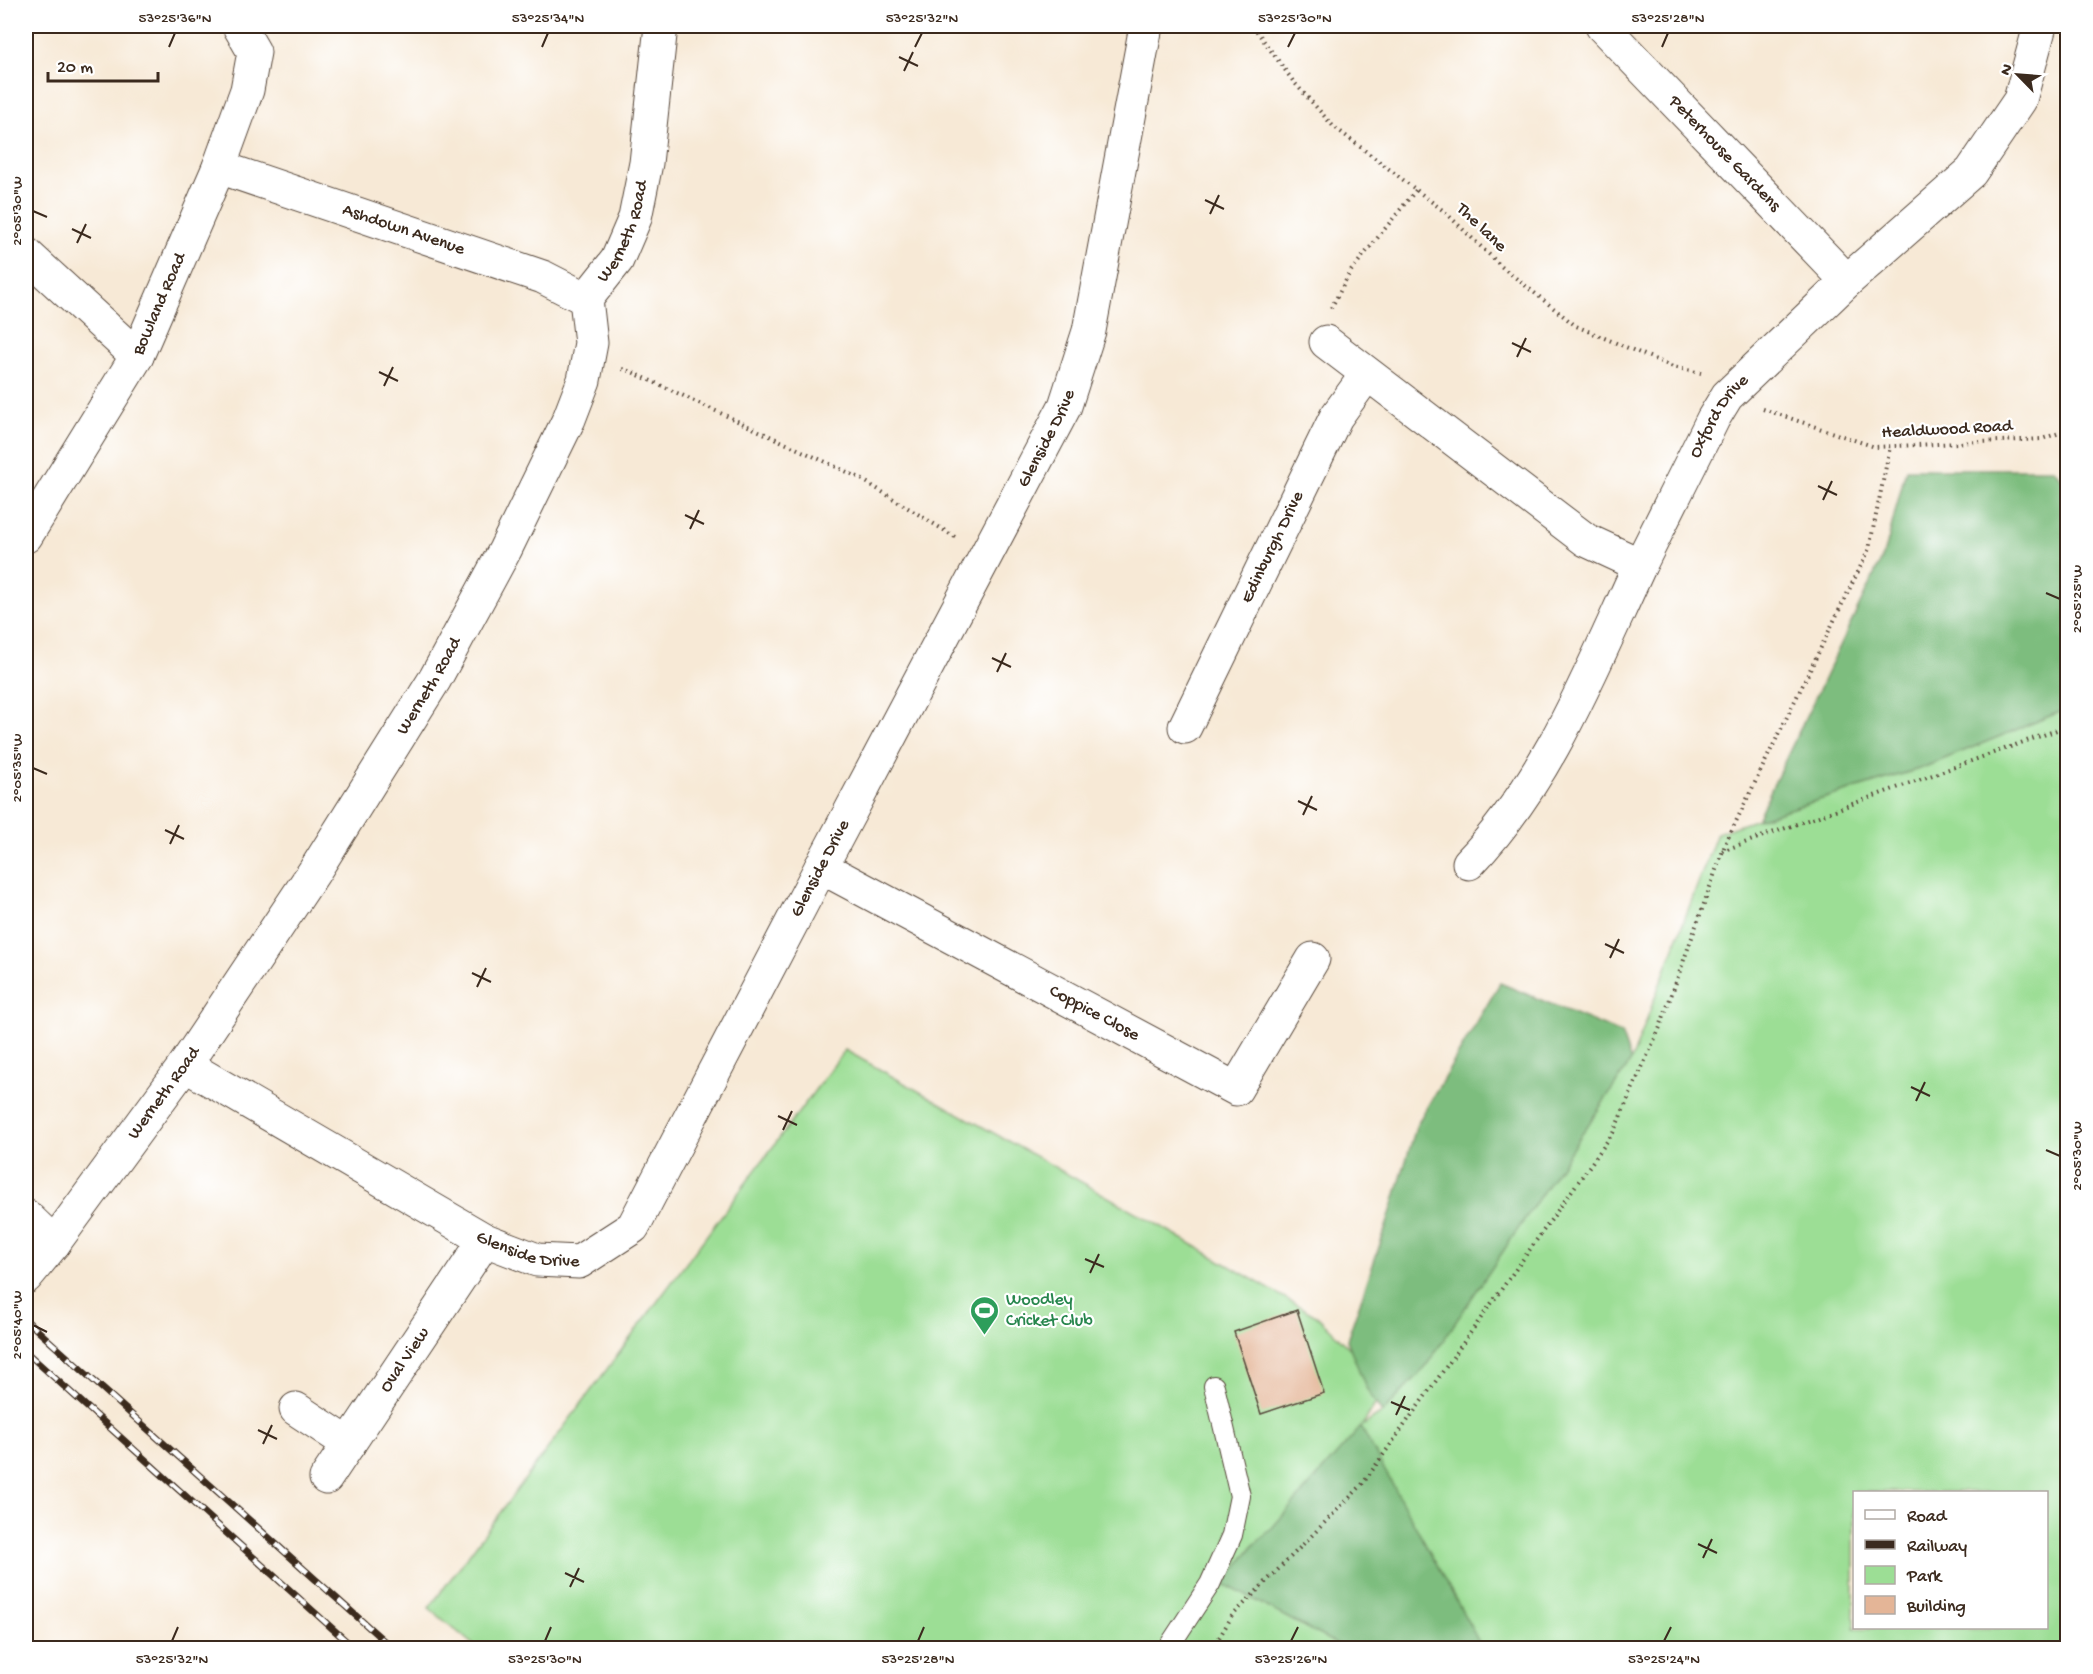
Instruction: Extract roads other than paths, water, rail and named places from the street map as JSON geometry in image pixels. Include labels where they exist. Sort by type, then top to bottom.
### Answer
[{"type":"street","name":"Werneth Road","points":[[26,1277],[54,1243],[185,1065],[314,872],[435,679],[506,550],[564,429],[584,380],[591,343],[586,299],[617,260],[635,218],[646,163],[660,26]]},
{"type":"street","name":"Glenside Drive","points":[[185,1065],[485,1240],[537,1260],[579,1262],[633,1227],[1065,406],[1089,331],[1146,26]]},
{"type":"street","name":"Peterhouse Gardens","points":[[1602,26],[1847,281]]},
{"type":"street","name":"Oxford Drive","points":[[1469,863],[1513,813],[1541,767],[1592,671],[1640,565],[1713,419],[1727,396],[1847,281],[1971,172],[2020,100],[2040,26]]},
{"type":"street","name":"Bowland Road","points":[[26,536],[137,356],[219,167],[247,90],[246,39]]},
{"type":"street","name":"Ashdown Avenue","points":[[219,167],[543,278],[586,299]]},
{"type":"street","points":[[26,254],[137,356]]},
{"type":"street","points":[[1326,342],[1586,540],[1640,565]]},
{"type":"street","name":"Edinburgh Drive","points":[[1185,727],[1336,417],[1367,374]]},
{"type":"street","name":"Coppice Close","points":[[821,867],[1236,1089],[1313,959]]},
{"type":"street","points":[[26,1216],[54,1243]]},
{"type":"street","name":"Oval View","points":[[327,1479],[485,1240]]},
{"type":"street","points":[[296,1409],[349,1444]]},
{"type":"lane","points":[[1168,1648],[1210,1584],[1232,1535],[1240,1496],[1214,1386]]},
{"type":"railway","points":[[26,1320],[392,1648]]},
{"type":"railway","points":[[26,1352],[354,1648]]},
{"type":"place","name":"Woodley Cricket Club","points":[[985,1336]]}]
